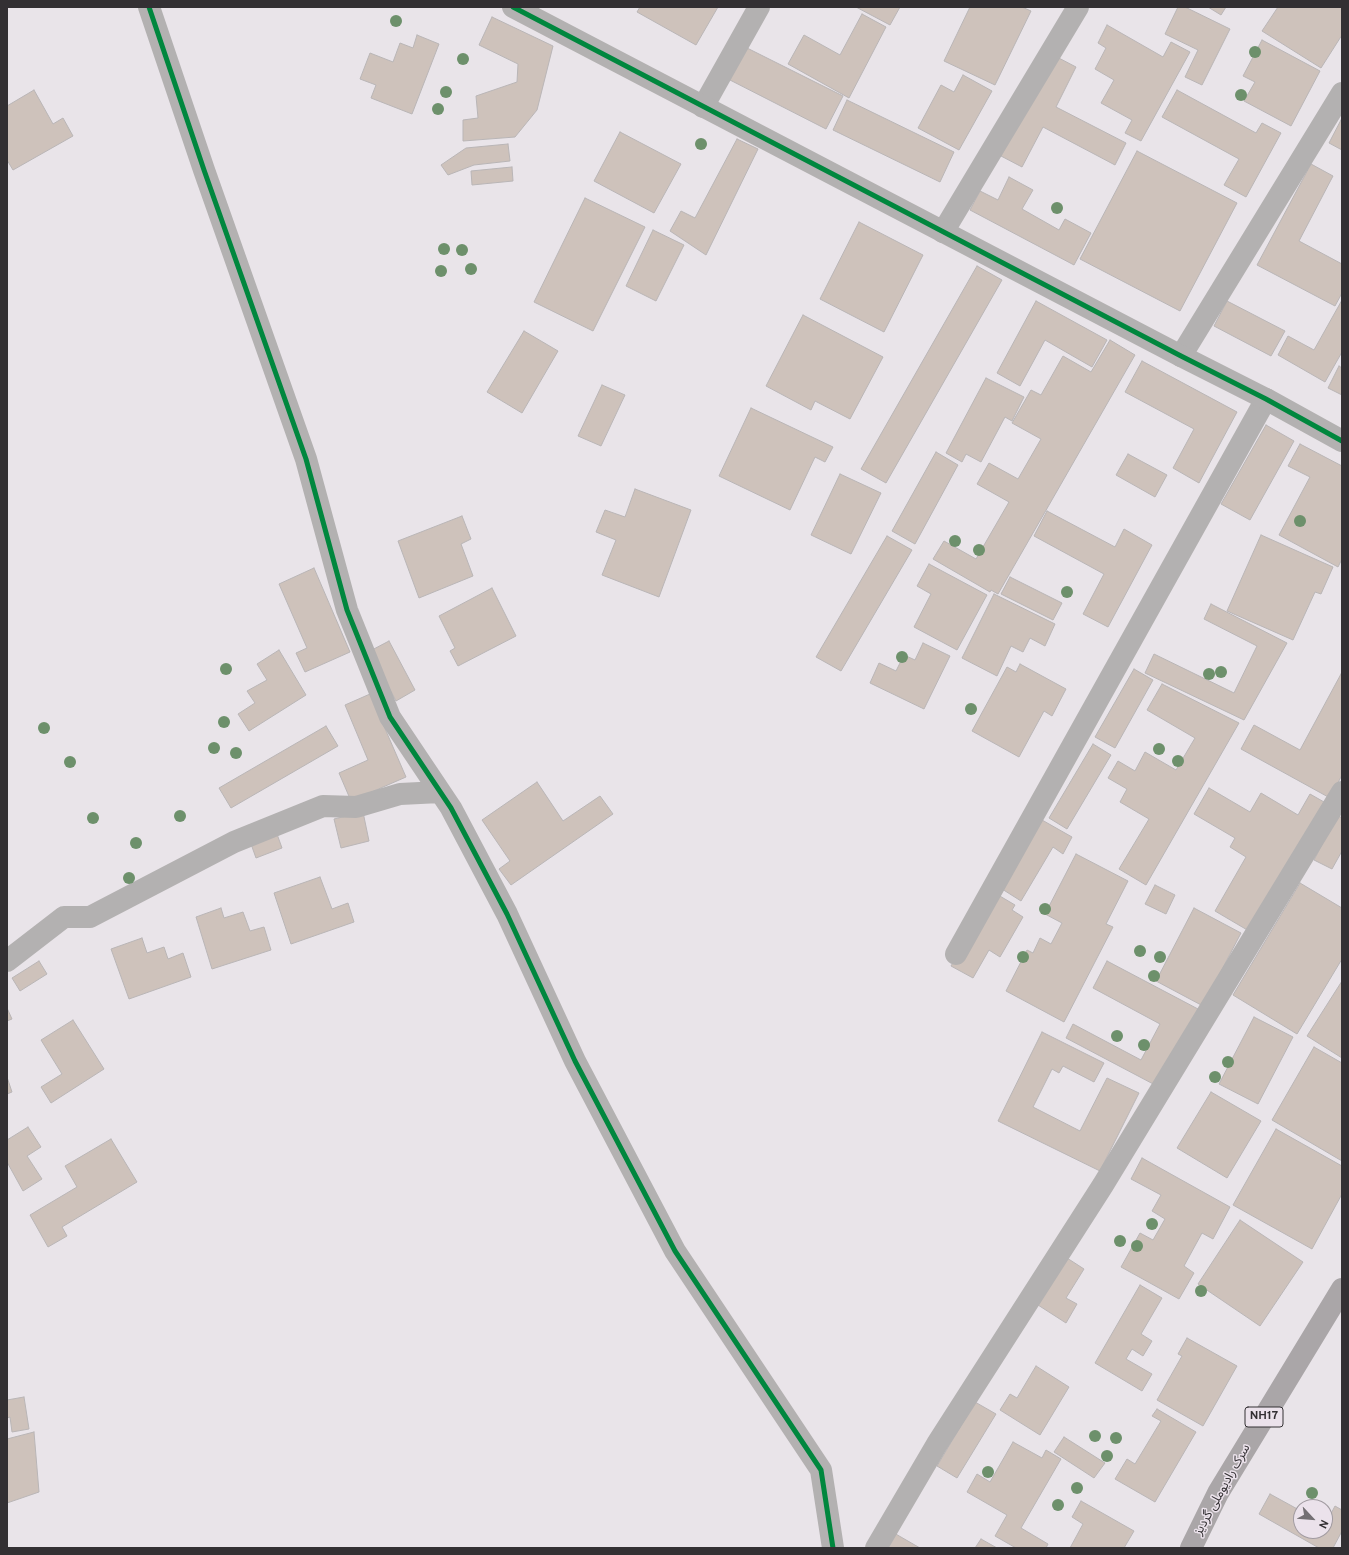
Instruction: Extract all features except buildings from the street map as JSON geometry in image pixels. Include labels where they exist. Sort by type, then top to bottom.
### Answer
[{"type":"highway","name":"سرک رادیوملی گردیز","points":[[1191,1548],[1218,1493],[1342,1289]]},
{"type":"street","points":[[150,7],[204,170],[306,459],[347,610],[390,717],[451,808],[507,914],[575,1061],[675,1251],[821,1470],[833,1548]]},
{"type":"street","points":[[513,7],[1342,441]]},
{"type":"street","points":[[703,107],[759,7]]},
{"type":"street","points":[[943,232],[1078,7]]},
{"type":"street","points":[[1181,356],[1342,93]]},
{"type":"street","points":[[956,954],[1266,400]]},
{"type":"street","points":[[7,961],[64,917],[90,917],[234,842],[323,806],[356,807],[400,794],[440,792]]},
{"type":"street","points":[[876,1548],[937,1444],[1103,1185],[1342,792]]},
{"type":"cycle path","points":[[149,7],[204,170],[306,459],[347,610],[390,717],[451,808],[507,914],[575,1061],[675,1251],[821,1470],[833,1548]]},
{"type":"cycle path","points":[[513,7],[1266,399],[1342,441]]}]
